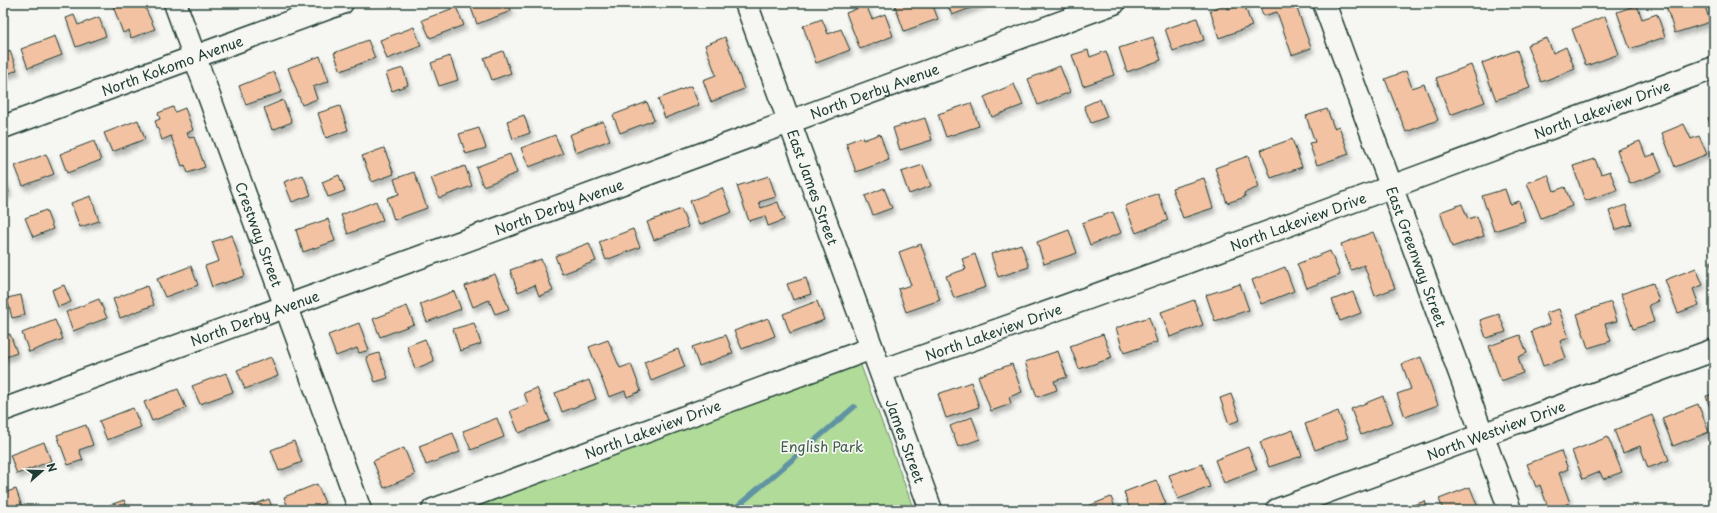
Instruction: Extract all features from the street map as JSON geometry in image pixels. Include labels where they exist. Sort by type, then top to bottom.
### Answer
[{"type":"street","name":"Crestway Street","points":[[175,3],[360,510]]},
{"type":"street","name":"North Kokomo Avenue","points":[[3,126],[342,3]]},
{"type":"street","name":"East James Street","points":[[746,3],[881,371]]},
{"type":"street","name":"North Derby Avenue","points":[[3,410],[1114,3]]},
{"type":"street","name":"East Greenway Street","points":[[1324,3],[1510,510]]},
{"type":"street","name":"North Lakeview Drive","points":[[881,371],[1079,302],[1392,185],[1714,68]]},
{"type":"street","name":"North Lakeview Drive","points":[[433,510],[872,348]]},
{"type":"street","name":"North Westview Drive","points":[[1277,510],[1714,350]]},
{"type":"street","name":"James Street","points":[[881,371],[931,510]]},
{"type":"green space","name":"English Park","points":[[860,363],[914,510],[468,510]]},
{"type":"building","points":[[120,3],[142,3],[155,29],[131,38],[129,30],[123,33],[113,6]]},
{"type":"building","points":[[476,3],[508,3],[511,11],[477,24],[470,5]]},
{"type":"building","points":[[894,3],[932,3],[938,19],[904,31]]},
{"type":"building","points":[[947,3],[984,3],[952,15]]},
{"type":"building","points":[[1259,3],[1295,3],[1311,48],[1292,55],[1277,12],[1263,16]]},
{"type":"building","points":[[1665,3],[1704,3],[1710,22],[1675,33]]},
{"type":"building","points":[[1226,4],[1228,9],[1244,4],[1252,26],[1219,38],[1210,10]]},
{"type":"building","points":[[866,5],[872,19],[885,14],[893,36],[860,49],[846,13]]},
{"type":"building","points":[[1637,5],[1642,19],[1657,14],[1665,37],[1630,49],[1617,12]]},
{"type":"building","points":[[456,7],[464,25],[430,38],[422,20]]},
{"type":"building","points":[[74,15],[78,25],[99,17],[106,36],[76,47],[66,18]]},
{"type":"building","points":[[1605,16],[1619,54],[1586,66],[1572,29]]},
{"type":"building","points":[[1197,18],[1204,40],[1173,51],[1165,29]]},
{"type":"building","points":[[822,19],[828,34],[841,29],[850,50],[816,63],[803,26]]},
{"type":"building","points":[[414,27],[421,46],[387,59],[380,40]]},
{"type":"building","points":[[55,36],[62,55],[28,68],[21,49]]},
{"type":"building","points":[[725,37],[744,89],[711,102],[703,80],[716,75],[705,45]]},
{"type":"building","points":[[1153,37],[1161,60],[1127,72],[1119,48]]},
{"type":"building","points":[[1547,38],[1553,53],[1566,47],[1575,69],[1541,82],[1527,45]]},
{"type":"building","points":[[368,40],[375,58],[341,71],[334,53]]},
{"type":"building","points":[[1088,50],[1090,57],[1106,51],[1114,75],[1083,86],[1072,55]]},
{"type":"building","points":[[1517,50],[1530,88],[1496,100],[1482,63]]},
{"type":"building","points":[[10,51],[17,70],[3,76],[3,54]]},
{"type":"building","points":[[503,51],[511,73],[492,80],[484,58]]},
{"type":"building","points":[[320,56],[329,81],[313,87],[317,99],[302,105],[288,68]]},
{"type":"building","points":[[450,56],[458,80],[439,86],[431,63]]},
{"type":"building","points":[[1471,65],[1485,102],[1450,115],[1436,78]]},
{"type":"building","points":[[1060,66],[1070,92],[1038,105],[1028,79]]},
{"type":"building","points":[[403,68],[408,85],[392,91],[386,73]]},
{"type":"building","points":[[1406,71],[1412,88],[1424,84],[1438,120],[1406,132],[1385,79]]},
{"type":"building","points":[[274,72],[282,92],[246,105],[239,86]]},
{"type":"building","points":[[1014,84],[1023,105],[992,117],[984,97]]},
{"type":"building","points":[[691,86],[699,105],[665,118],[658,99]]},
{"type":"building","points":[[1100,99],[1107,117],[1091,123],[1084,106]]},
{"type":"building","points":[[283,100],[292,122],[272,130],[264,108]]},
{"type":"building","points":[[647,102],[654,120],[620,133],[613,115]]},
{"type":"building","points":[[971,103],[979,126],[946,137],[938,114]]},
{"type":"building","points":[[340,106],[348,130],[326,138],[318,113]]},
{"type":"building","points":[[173,107],[175,112],[185,108],[193,130],[187,133],[189,138],[194,137],[205,167],[188,173],[185,165],[182,166],[171,136],[162,140],[155,121],[160,119],[158,113]]},
{"type":"building","points":[[1327,109],[1334,128],[1339,126],[1349,154],[1317,165],[1309,143],[1315,142],[1306,116]]},
{"type":"building","points":[[524,115],[530,133],[513,139],[507,121]]},
{"type":"building","points":[[1714,115],[1714,134],[1708,118]]},
{"type":"building","points":[[925,118],[932,140],[900,150],[893,128]]},
{"type":"building","points":[[138,120],[145,139],[112,152],[104,133]]},
{"type":"building","points":[[603,121],[610,140],[576,153],[569,135]]},
{"type":"building","points":[[1684,124],[1691,139],[1699,136],[1707,154],[1675,167],[1662,133]]},
{"type":"building","points":[[479,128],[486,148],[466,154],[459,134]]},
{"type":"building","points":[[880,134],[889,160],[856,172],[846,143],[862,137],[863,140]]},
{"type":"building","points":[[555,135],[563,154],[529,167],[521,148]]},
{"type":"building","points":[[1292,139],[1302,167],[1271,178],[1261,150]]},
{"type":"building","points":[[94,141],[101,160],[67,173],[60,154]]},
{"type":"building","points":[[1640,141],[1646,157],[1655,154],[1662,172],[1630,184],[1617,150]]},
{"type":"building","points":[[384,148],[394,174],[372,182],[362,156]]},
{"type":"building","points":[[46,154],[54,174],[23,186],[15,166]]},
{"type":"building","points":[[510,154],[517,173],[483,186],[476,167]]},
{"type":"building","points":[[1248,156],[1259,187],[1244,193],[1245,197],[1227,203],[1215,168]]},
{"type":"building","points":[[1595,159],[1601,174],[1610,171],[1617,190],[1585,201],[1573,166]]},
{"type":"building","points":[[923,165],[931,186],[909,194],[901,172]]},
{"type":"building","points":[[465,166],[472,186],[439,198],[431,178]]},
{"type":"building","points":[[414,172],[427,208],[394,220],[387,198],[399,194],[394,179]]},
{"type":"building","points":[[303,175],[311,195],[292,202],[284,182]]},
{"type":"building","points":[[339,175],[345,191],[328,197],[322,182]]},
{"type":"building","points":[[1548,175],[1554,191],[1565,187],[1572,206],[1541,218],[1527,183]]},
{"type":"building","points":[[3,176],[9,192],[3,195]]},
{"type":"building","points":[[769,176],[776,197],[759,202],[761,208],[778,202],[784,220],[768,226],[765,216],[749,221],[737,186]]},
{"type":"building","points":[[1204,178],[1213,208],[1183,218],[1172,188]]},
{"type":"building","points":[[722,188],[732,212],[699,225],[690,201]]},
{"type":"building","points":[[884,188],[892,208],[873,215],[865,196]]},
{"type":"building","points":[[1505,189],[1510,204],[1519,201],[1525,221],[1494,231],[1482,196]]},
{"type":"building","points":[[1158,193],[1168,220],[1136,233],[1125,206]]},
{"type":"building","points":[[91,196],[99,221],[80,227],[71,203]]},
{"type":"building","points":[[376,201],[383,220],[348,234],[341,215]]},
{"type":"building","points":[[1462,204],[1468,219],[1477,216],[1484,236],[1452,247],[1440,212]]},
{"type":"building","points":[[1626,205],[1632,224],[1615,230],[1609,211]]},
{"type":"building","points":[[681,209],[688,227],[654,240],[647,222]]},
{"type":"building","points":[[46,210],[53,229],[33,237],[25,218]]},
{"type":"building","points":[[1113,212],[1121,233],[1090,245],[1082,223]]},
{"type":"building","points":[[328,219],[335,241],[303,252],[296,230]]},
{"type":"building","points":[[633,229],[640,247],[606,260],[599,242]]},
{"type":"building","points":[[1069,230],[1077,253],[1044,264],[1037,242]]},
{"type":"building","points":[[1373,232],[1395,288],[1375,296],[1364,265],[1351,270],[1341,244]]},
{"type":"building","points":[[232,235],[245,276],[212,287],[205,266],[219,261],[212,242]]},
{"type":"building","points":[[589,243],[596,261],[562,274],[555,256]]},
{"type":"building","points":[[921,244],[940,300],[906,312],[898,289],[911,285],[899,252]]},
{"type":"building","points":[[1021,244],[1029,267],[998,277],[991,254]]},
{"type":"building","points":[[1330,251],[1340,275],[1307,288],[1297,264]]},
{"type":"building","points":[[975,254],[986,287],[954,298],[946,276],[966,269],[962,259]]},
{"type":"building","points":[[541,259],[553,291],[539,296],[535,285],[518,292],[510,270]]},
{"type":"building","points":[[1714,260],[1714,274],[1710,262]]},
{"type":"building","points":[[191,266],[198,285],[165,297],[157,279]]},
{"type":"building","points":[[1285,267],[1294,291],[1261,304],[1252,280]]},
{"type":"building","points":[[1696,268],[1703,285],[1693,289],[1699,305],[1678,313],[1665,280]]},
{"type":"building","points":[[495,274],[509,309],[495,314],[489,300],[473,307],[465,286]]},
{"type":"building","points":[[806,278],[811,294],[793,300],[787,284]]},
{"type":"building","points":[[1653,283],[1659,301],[1649,305],[1654,322],[1633,329],[1621,294]]},
{"type":"building","points":[[1240,284],[1249,310],[1215,321],[1206,295]]},
{"type":"building","points":[[64,285],[71,302],[58,307],[52,290]]},
{"type":"building","points":[[147,286],[154,305],[120,318],[113,299]]},
{"type":"building","points":[[454,291],[461,309],[427,322],[420,304]]},
{"type":"building","points":[[1353,292],[1361,313],[1340,321],[1332,300]]},
{"type":"building","points":[[21,295],[25,315],[12,318],[7,298]]},
{"type":"building","points":[[99,299],[107,318],[73,331],[66,312]]},
{"type":"building","points":[[1194,300],[1203,325],[1170,337],[1161,312]]},
{"type":"building","points":[[817,301],[824,320],[790,333],[783,314]]},
{"type":"building","points":[[1611,302],[1617,321],[1605,324],[1611,341],[1588,348],[1577,314]]},
{"type":"building","points":[[407,306],[414,324],[380,337],[373,319]]},
{"type":"building","points":[[1559,309],[1569,338],[1560,341],[1566,358],[1543,366],[1531,331],[1550,324],[1546,313]]},
{"type":"building","points":[[1499,314],[1506,332],[1486,338],[1480,320]]},
{"type":"building","points":[[1149,317],[1157,342],[1124,353],[1116,328]]},
{"type":"building","points":[[768,318],[775,336],[742,349],[734,331]]},
{"type":"building","points":[[55,320],[63,339],[29,352],[22,333]]},
{"type":"building","points":[[359,323],[369,350],[359,353],[357,348],[336,356],[328,335]]},
{"type":"building","points":[[474,323],[481,344],[460,351],[453,329]]},
{"type":"building","points":[[10,334],[17,353],[3,358],[3,336]]},
{"type":"building","points":[[1103,334],[1112,358],[1079,369],[1070,346]]},
{"type":"building","points":[[726,335],[733,353],[699,366],[692,347]]},
{"type":"building","points":[[1520,335],[1527,353],[1518,357],[1523,373],[1501,381],[1489,346]]},
{"type":"building","points":[[425,339],[434,361],[415,369],[407,346]]},
{"type":"building","points":[[608,340],[620,368],[631,364],[641,391],[627,397],[625,391],[609,397],[589,347]]},
{"type":"building","points":[[678,349],[685,367],[651,381],[644,362]]},
{"type":"building","points":[[1058,351],[1067,377],[1054,381],[1057,390],[1037,397],[1025,362]]},
{"type":"building","points":[[379,353],[388,378],[375,382],[366,357]]},
{"type":"building","points":[[271,357],[278,376],[245,389],[237,370]]},
{"type":"building","points":[[1421,357],[1438,405],[1405,417],[1397,394],[1411,389],[1402,364]]},
{"type":"building","points":[[1012,364],[1022,392],[1009,397],[1011,404],[991,411],[978,376]]},
{"type":"building","points":[[226,373],[233,392],[200,404],[192,386]]},
{"type":"building","points":[[589,380],[596,399],[562,412],[555,393]]},
{"type":"building","points":[[971,382],[979,407],[946,418],[938,394]]},
{"type":"building","points":[[537,388],[550,421],[519,433],[510,411],[528,404],[524,393]]},
{"type":"building","points":[[178,389],[186,408],[152,421],[144,402]]},
{"type":"building","points":[[1231,394],[1240,420],[1229,424],[1220,398]]},
{"type":"building","points":[[1714,394],[1714,419],[1706,396]]},
{"type":"building","points":[[1383,396],[1393,422],[1361,435],[1351,409]]},
{"type":"building","points":[[1698,404],[1709,432],[1673,446],[1662,418]]},
{"type":"building","points":[[133,408],[141,427],[107,440],[99,421]]},
{"type":"building","points":[[1338,411],[1348,438],[1315,450],[1305,424]]},
{"type":"building","points":[[1652,415],[1669,460],[1648,468],[1640,446],[1623,453],[1614,430]]},
{"type":"building","points":[[972,417],[980,439],[958,447],[950,426]]},
{"type":"building","points":[[497,418],[504,437],[471,450],[463,431]]},
{"type":"building","points":[[86,425],[93,445],[79,450],[83,460],[68,465],[57,435]]},
{"type":"building","points":[[1293,430],[1302,456],[1269,467],[1260,442]]},
{"type":"building","points":[[453,433],[460,452],[426,465],[419,446]]},
{"type":"building","points":[[1608,437],[1622,472],[1603,479],[1600,472],[1583,479],[1572,451]]},
{"type":"building","points":[[294,441],[302,462],[279,471],[271,450]]},
{"type":"building","points":[[44,442],[51,461],[17,474],[10,455]]},
{"type":"building","points":[[1248,447],[1257,470],[1224,483],[1215,460]]},
{"type":"building","points":[[404,448],[415,475],[384,488],[373,461]]},
{"type":"building","points":[[1561,451],[1568,469],[1559,473],[1570,503],[1549,510],[1540,485],[1536,487],[1527,464]]},
{"type":"building","points":[[1202,464],[1210,487],[1178,499],[1169,475]]},
{"type":"building","points":[[1156,480],[1166,504],[1150,510],[1130,510],[1124,492]]},
{"type":"building","points":[[317,484],[325,503],[307,510],[289,510],[284,497]]},
{"type":"building","points":[[1470,487],[1479,510],[1443,510],[1439,499]]},
{"type":"building","points":[[16,489],[22,507],[7,510],[3,500],[3,493]]},
{"type":"building","points":[[1111,497],[1116,510],[1078,510]]},
{"type":"building","points":[[269,499],[273,510],[240,510]]},
{"type":"building","points":[[124,500],[128,510],[108,510],[107,506]]},
{"type":"building","points":[[1425,501],[1428,510],[1399,510]]},
{"type":"waterway","points":[[733,510],[854,407]]}]
